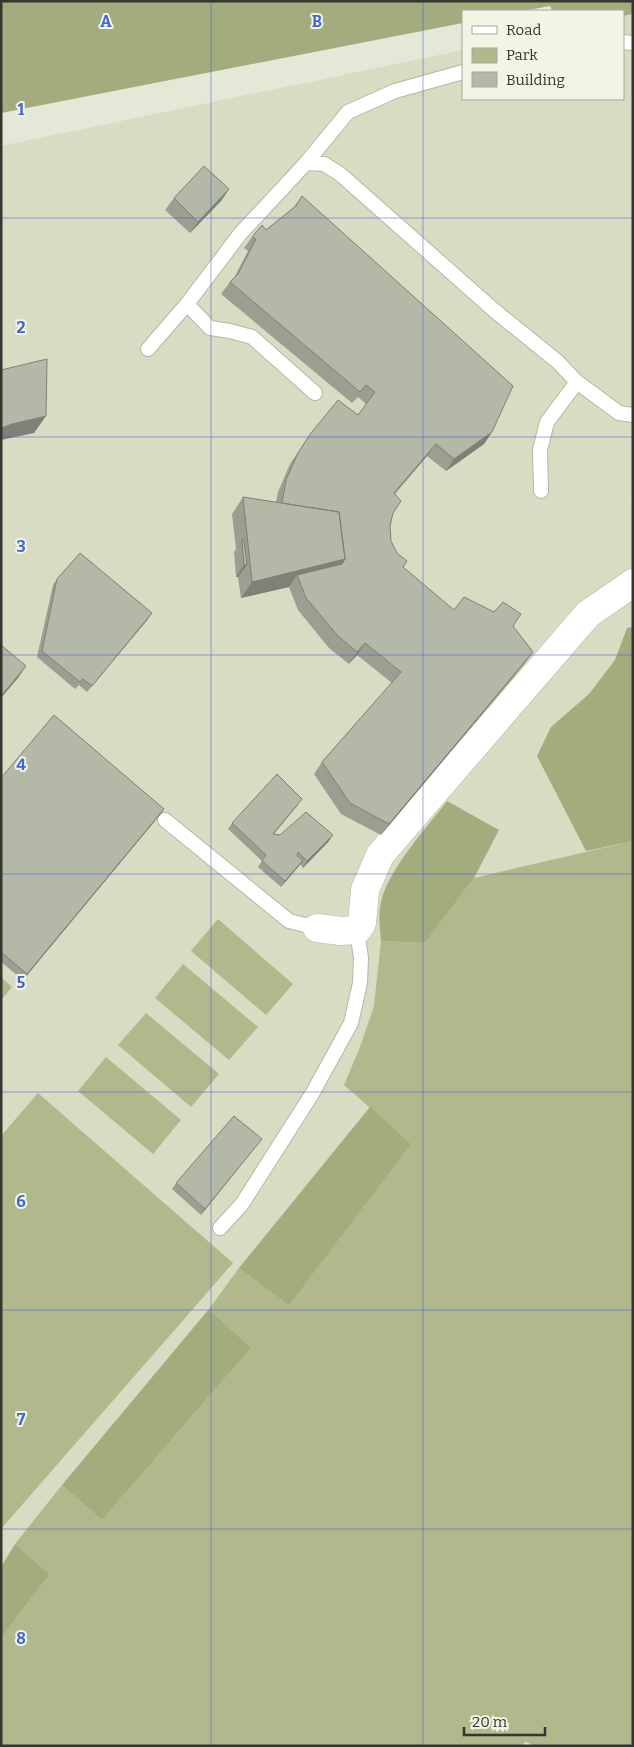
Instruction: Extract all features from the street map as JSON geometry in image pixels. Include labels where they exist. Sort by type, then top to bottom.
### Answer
[{"type":"street","points":[[317,928],[341,931],[356,930],[362,923],[365,890],[380,855],[588,614],[633,583]]},
{"type":"lane","points":[[148,349],[187,304],[240,234],[306,163],[348,112],[395,91],[462,72]]},
{"type":"lane","points":[[306,163],[324,164],[340,174],[495,311],[558,362],[577,382],[619,413],[633,415]]},
{"type":"lane","points":[[187,304],[210,328],[230,331],[252,338],[315,393]]},
{"type":"lane","points":[[541,491],[540,450],[547,422],[577,382]]},
{"type":"lane","points":[[166,820],[289,921],[317,928]]},
{"type":"lane","points":[[220,1228],[242,1204],[312,1094],[351,1023],[360,983],[361,958],[356,930]]},
{"type":"shaded area","points":[[633,14],[633,482],[631,498],[633,507],[633,1745],[535,1746],[526,1742],[521,1746],[1,1746],[1,146],[462,50],[462,100],[624,100],[624,16]]},
{"type":"green space","points":[[1,1],[633,1],[633,14],[624,16],[624,10],[552,10],[550,6],[528,10],[462,10],[462,23],[1,113]]},
{"type":"green space","points":[[633,627],[633,841],[586,851],[537,756],[551,727],[589,694],[615,660],[627,628]]},
{"type":"green space","points":[[447,801],[499,830],[474,878],[425,943],[381,941],[380,912],[385,889],[409,849]]},
{"type":"green space","points":[[633,841],[633,1745],[535,1746],[526,1742],[521,1746],[1,1746],[1,1638],[50,1574],[15,1544],[62,1485],[102,1520],[251,1348],[209,1309],[239,1268],[289,1304],[411,1144],[344,1085],[374,1006],[381,941],[425,943],[474,878]]},
{"type":"green space","points":[[218,919],[293,984],[266,1015],[191,951]]},
{"type":"green space","points":[[183,964],[258,1027],[229,1060],[155,998]]},
{"type":"green space","points":[[1,977],[12,987],[1,1000]]},
{"type":"green space","points":[[146,1013],[219,1074],[191,1107],[118,1045]]},
{"type":"green space","points":[[106,1057],[181,1120],[153,1154],[78,1091]]},
{"type":"green space","points":[[38,1093],[233,1263],[1,1529],[1,1136]]},
{"type":"green space","points":[[370,1107],[411,1144],[289,1305],[239,1268]]},
{"type":"green space","points":[[209,1309],[251,1348],[102,1520],[62,1485]]},
{"type":"green space","points":[[15,1544],[50,1574],[1,1638],[1,1567]]},
{"type":"building","points":[[204,166],[229,189],[198,222],[174,198]]},
{"type":"building","points":[[302,196],[513,386],[492,432],[454,459],[436,444],[394,493],[401,501],[393,513],[390,526],[391,541],[397,553],[407,561],[403,567],[454,610],[464,597],[494,612],[503,602],[521,614],[513,626],[533,652],[389,824],[350,803],[322,762],[401,672],[365,643],[357,652],[338,636],[306,598],[297,575],[342,564],[345,559],[339,512],[282,503],[286,480],[298,453],[311,433],[338,400],[358,415],[375,392],[366,385],[360,392],[230,282],[238,274],[256,239],[252,237],[262,225],[266,230],[296,206]]},
{"type":"building","points":[[47,359],[46,416],[1,428],[1,370]]},
{"type":"building","points":[[243,497],[339,512],[345,559],[252,582]]},
{"type":"building","points":[[242,540],[244,540],[247,565],[244,565]]},
{"type":"building","points":[[80,553],[152,613],[92,686],[83,679],[80,682],[42,651],[57,579]]},
{"type":"building","points":[[1,645],[26,666],[1,696]]},
{"type":"building","points":[[54,715],[164,809],[27,974],[1,952],[1,778]]},
{"type":"building","points":[[277,774],[302,799],[273,834],[280,835],[306,812],[333,835],[307,861],[298,852],[297,856],[303,860],[285,881],[262,861],[266,855],[232,823]]},
{"type":"building","points":[[234,1116],[262,1139],[205,1209],[176,1183]]}]
